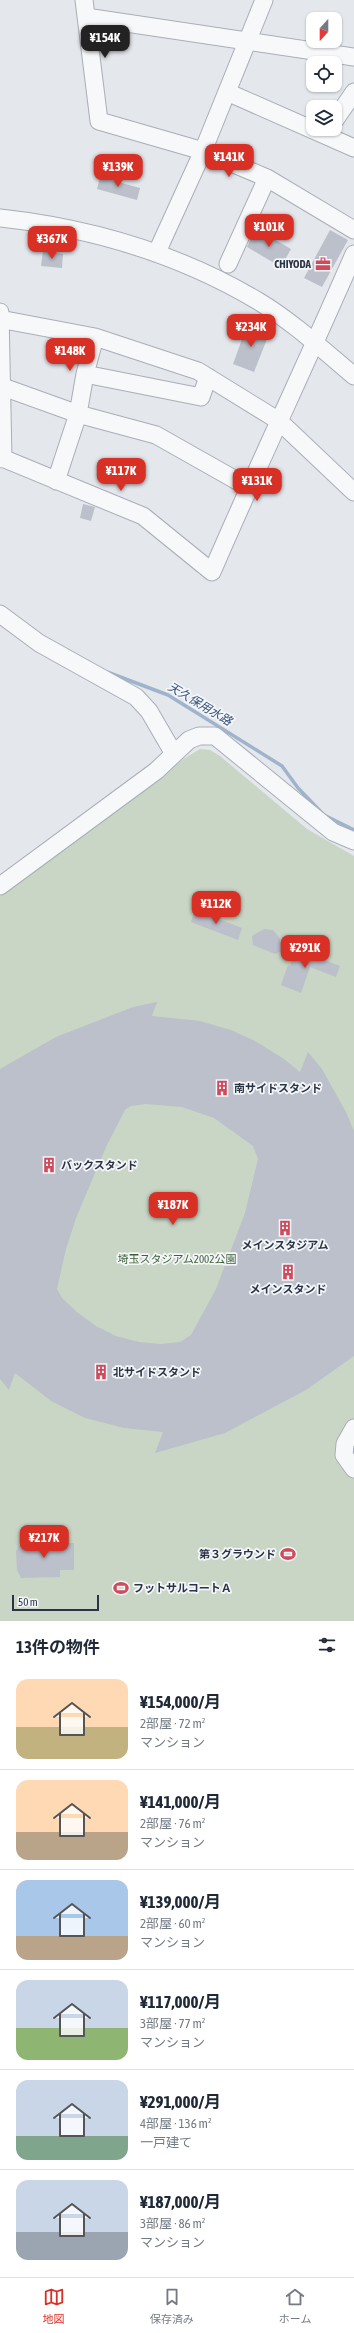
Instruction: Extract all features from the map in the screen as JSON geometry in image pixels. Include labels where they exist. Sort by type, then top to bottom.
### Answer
[{"type":"street","points":[[84,0],[99,121],[203,152],[267,178],[354,230]]},
{"type":"street","points":[[157,252],[203,152],[264,0]]},
{"type":"street","points":[[86,17],[354,57]]},
{"type":"street","points":[[227,92],[306,124]]},
{"type":"street","points":[[342,110],[354,92]]},
{"type":"street","points":[[334,136],[354,148]]},
{"type":"street","points":[[228,264],[267,178]]},
{"type":"street","points":[[0,218],[65,227],[157,252],[227,284],[258,302],[316,343],[354,376]]},
{"type":"street","points":[[0,312],[2,388],[1,458],[143,516],[212,572],[248,487],[316,343],[354,254]]},
{"type":"street","points":[[0,319],[95,337],[198,371],[279,421],[354,492]]},
{"type":"street","points":[[56,481],[78,414],[85,374],[95,337]]},
{"type":"street","points":[[85,374],[201,397],[208,378]]},
{"type":"street","points":[[2,388],[78,414],[156,435],[248,487]]},
{"type":"street","points":[[0,614],[39,643],[136,697],[149,711],[174,754]]},
{"type":"street","points":[[0,886],[156,771],[189,740],[199,736],[215,736],[333,832],[354,840]]},
{"type":"street","points":[[354,1428],[345,1444],[344,1455],[354,1469]]},
{"type":"green space","name":"埼玉スタジアム2002公園","points":[[200,749],[210,750],[220,756],[307,829],[354,856],[354,1621],[0,1621],[0,896],[185,758]]},
{"type":"building","points":[[100,177],[140,188],[137,200],[97,189]]},
{"type":"building","points":[[255,228],[291,249],[281,267],[247,247]]},
{"type":"building","points":[[330,230],[348,240],[322,287],[304,278]]},
{"type":"building","points":[[43,251],[63,254],[62,268],[41,266]]},
{"type":"building","points":[[248,323],[266,330],[263,337],[267,339],[254,372],[233,364]]},
{"type":"building","points":[[83,504],[95,507],[91,521],[80,518]]},
{"type":"building","points":[[195,910],[242,928],[238,940],[191,922]]},
{"type":"building","points":[[264,929],[273,930],[279,937],[281,943],[291,947],[275,954],[253,945],[252,936]]},
{"type":"building","points":[[293,948],[340,966],[336,977],[310,967],[301,993],[281,985],[288,965],[290,966],[292,960],[289,959]]},
{"type":"building","name":"メインスタジアム","points":[[157,1002],[152,1016],[200,1021],[231,1030],[255,1041],[284,1059],[300,1072],[308,1052],[322,1069],[346,1112],[354,1131],[354,1356],[306,1390],[225,1433],[155,1453],[163,1432],[124,1428],[85,1418],[51,1401],[15,1373],[9,1390],[0,1379],[0,1069],[56,1037],[133,1007]],"holes":[[[146,1104],[182,1107],[214,1118],[253,1146],[258,1159],[245,1213],[216,1289],[191,1335],[180,1342],[161,1344],[139,1342],[116,1336],[96,1326],[77,1312],[62,1298],[57,1289],[66,1249],[76,1218],[106,1147],[125,1110],[131,1106]]]},
{"type":"building","points":[[22,1542],[74,1543],[74,1570],[60,1570],[60,1577],[21,1578],[17,1570],[16,1551]]},
{"type":"waterway","name":"天久保用水路","points":[[107,672],[168,695],[282,766],[298,788],[324,815],[354,830]]},
{"type":"place","name":"CHIYODA","points":[[323,264]]},
{"type":"place","name":"南サイドスタンド","points":[[222,1088]]},
{"type":"place","name":"バックスタンド","points":[[49,1165]]},
{"type":"place","name":"メインスタジアム","points":[[285,1228]]},
{"type":"place","name":"メインスタンド","points":[[288,1272]]},
{"type":"place","name":"北サイドスタンド","points":[[101,1372]]},
{"type":"place","name":"第３グラウンド","points":[[288,1554]]},
{"type":"place","name":"フットサルコートＡ","points":[[121,1588]]}]
